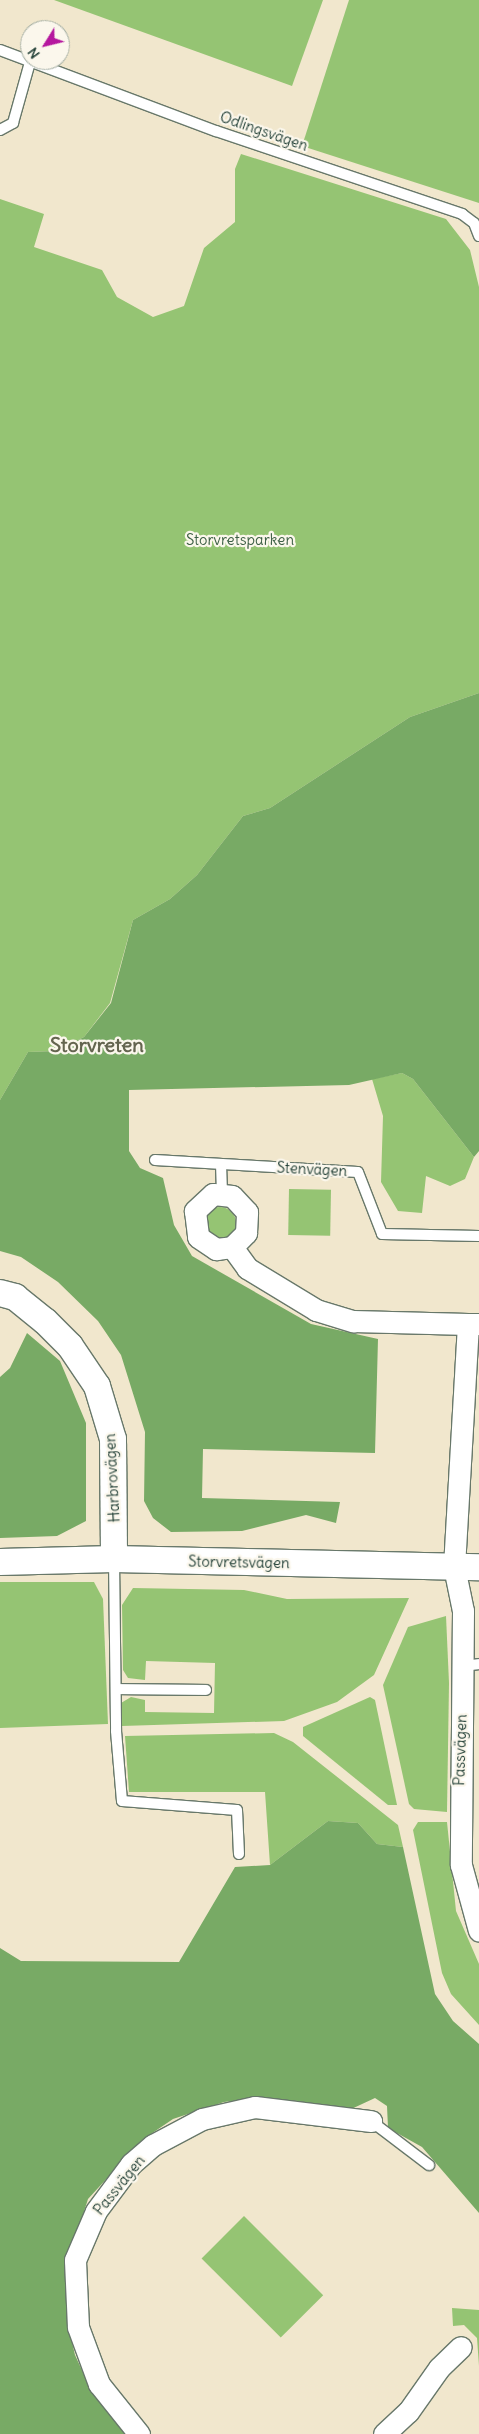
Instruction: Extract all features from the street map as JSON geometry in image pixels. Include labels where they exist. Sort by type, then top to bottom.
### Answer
[{"type":"street","points":[[222,1193],[243,1204],[249,1218],[243,1238],[232,1247],[206,1245],[194,1229],[200,1203],[222,1193]]},
{"type":"street","points":[[232,1247],[247,1268],[316,1310],[353,1321],[474,1324],[467,1567]]},
{"type":"street","name":"Harbrovägen","points":[[0,1293],[15,1297],[45,1321],[70,1346],[97,1386],[113,1439],[114,1559]]},
{"type":"street","name":"Storvretsvägen","points":[[0,1562],[114,1559],[467,1567]]},
{"type":"street","name":"Passvägen","points":[[467,1567],[462,1611],[471,1665],[461,1865],[479,1931]]},
{"type":"street","name":"Passvägen","points":[[139,2434],[99,2384],[78,2327],[75,2260],[96,2211],[153,2145],[202,2119],[255,2107],[370,2120]]},
{"type":"street","points":[[384,2434],[408,2412],[439,2368],[461,2347]]},
{"type":"lane","name":"Odlingsvägen","points":[[0,50],[20,58]]},
{"type":"lane","points":[[0,130],[13,123],[28,70]]},
{"type":"lane","name":"Odlingsvägen","points":[[53,70],[462,214],[474,223],[479,236]]},
{"type":"lane","name":"Stenvägen","points":[[155,1160],[358,1172],[382,1234],[479,1236]]},
{"type":"lane","points":[[221,1164],[222,1193]]},
{"type":"lane","points":[[114,1559],[116,1689],[122,1801],[237,1810],[239,1854]]},
{"type":"lane","points":[[116,1689],[206,1690]]},
{"type":"lane","points":[[370,2120],[429,2165]]},
{"type":"green space","points":[[54,0],[323,0],[292,86]]},
{"type":"green space","points":[[349,0],[479,0],[479,203],[302,146]]},
{"type":"green space","name":"Storvretsparken","points":[[241,154],[446,219],[470,250],[479,287],[479,693],[410,717],[270,808],[243,816],[197,875],[170,899],[133,920],[110,1003],[84,1037],[55,1051],[28,1052],[0,1100],[0,199],[44,214],[34,247],[102,270],[117,297],[153,317],[184,306],[204,248],[235,222],[235,169]]},
{"type":"green space","points":[[479,693],[479,1151],[474,1157],[413,1079],[402,1073],[349,1085],[129,1090],[129,1151],[140,1168],[163,1178],[174,1225],[192,1256],[311,1324],[378,1339],[375,1453],[203,1449],[202,1498],[340,1502],[336,1523],[306,1515],[242,1531],[171,1532],[153,1518],[144,1501],[145,1432],[121,1355],[98,1321],[58,1282],[21,1257],[0,1251],[0,1100],[28,1052],[55,1051],[84,1037],[111,1003],[133,920],[170,899],[197,875],[243,816],[270,808],[410,717]]},
{"type":"green space","points":[[402,1073],[413,1079],[474,1157],[465,1179],[450,1186],[426,1176],[422,1213],[398,1211],[381,1182],[383,1116],[372,1079]]},
{"type":"green space","points":[[289,1189],[331,1190],[330,1236],[288,1235]]},
{"type":"green space","points":[[220,1207],[226,1208],[231,1212],[235,1217],[235,1229],[231,1234],[226,1238],[220,1239],[214,1238],[209,1234],[205,1229],[204,1223],[205,1217],[209,1212],[214,1208]]},
{"type":"green space","points":[[27,1333],[60,1361],[86,1423],[86,1521],[57,1536],[0,1538],[0,1377],[10,1368]]},
{"type":"green space","points":[[0,1582],[94,1582],[103,1599],[108,1724],[0,1728]]},
{"type":"green space","points":[[133,1588],[244,1590],[287,1599],[409,1598],[374,1675],[337,1702],[284,1721],[122,1726],[121,1703],[131,1697],[145,1700],[145,1712],[214,1713],[215,1663],[146,1661],[145,1680],[128,1678],[123,1670],[122,1605]]},
{"type":"green space","points":[[446,1616],[449,1683],[447,1812],[414,1809],[409,1804],[383,1685],[408,1627]]},
{"type":"green space","points":[[370,1697],[375,1700],[397,1805],[388,1805],[303,1736],[303,1727]]},
{"type":"green space","points":[[274,1733],[293,1742],[398,1825],[403,1847],[377,1844],[358,1823],[328,1821],[270,1865],[265,1792],[129,1792],[125,1736]]},
{"type":"green space","points":[[328,1821],[358,1823],[377,1844],[403,1847],[435,1994],[453,2021],[479,2044],[479,2213],[422,2147],[388,2128],[387,2106],[375,2098],[347,2111],[298,2101],[256,2098],[224,2102],[173,2119],[142,2140],[88,2199],[68,2262],[68,2325],[75,2355],[91,2390],[126,2434],[0,2434],[0,1948],[21,1961],[179,1962],[235,1867],[270,1865]]},
{"type":"green space","points":[[418,1822],[447,1822],[456,1911],[479,1964],[479,2025],[451,1994],[442,1973],[413,1830]]},
{"type":"green space","points":[[244,2216],[323,2295],[281,2338],[202,2258]]},
{"type":"green space","points":[[452,2308],[479,2310],[479,2366],[477,2338],[464,2325],[453,2326]]},
{"type":"district","name":"Storvreten","points":[[97,1044]]}]
